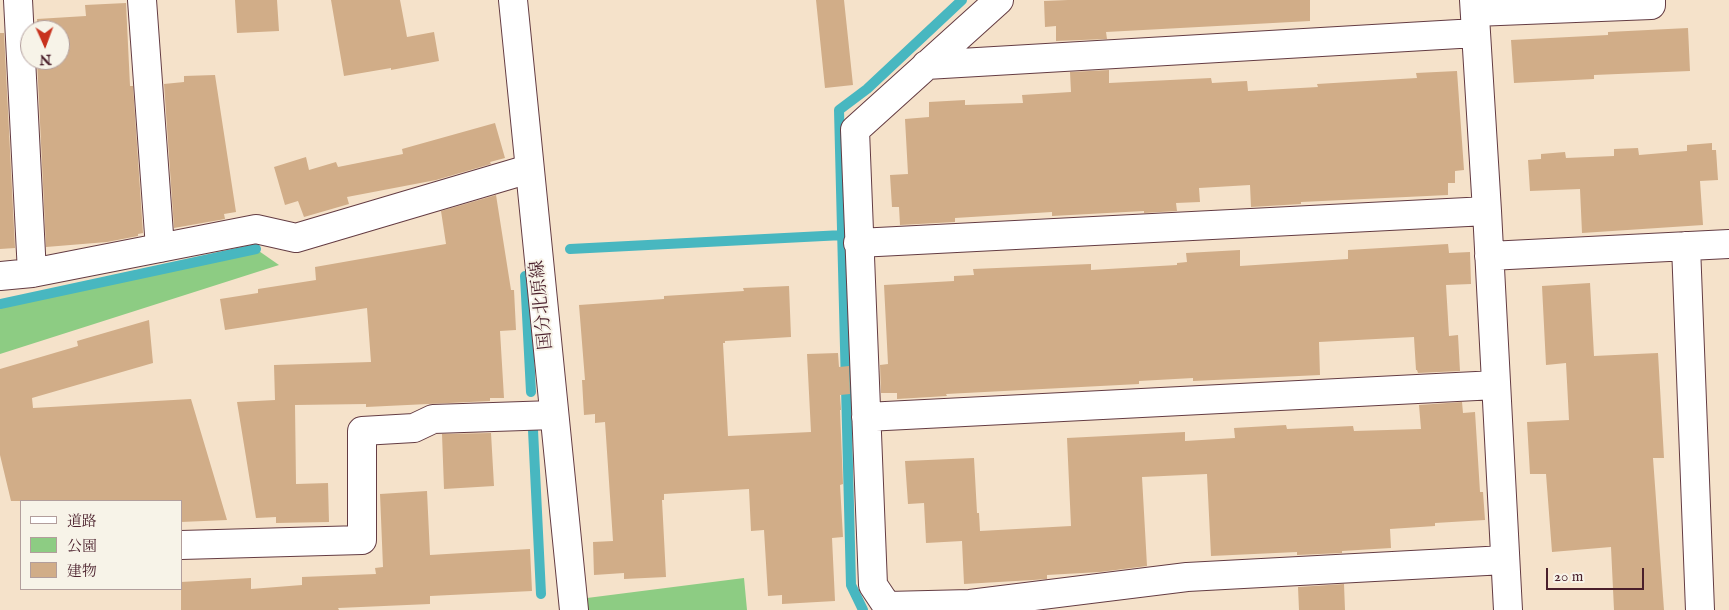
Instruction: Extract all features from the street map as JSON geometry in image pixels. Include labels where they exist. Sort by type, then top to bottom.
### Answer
[{"type":"street","points":[[18,0],[32,273]]},
{"type":"street","points":[[142,0],[160,248]]},
{"type":"street","name":"国分北原線","points":[[513,0],[574,610]]},
{"type":"street","points":[[999,0],[855,130],[873,585],[887,606],[970,604],[1187,577],[1505,560]]},
{"type":"street","points":[[926,65],[1475,15],[1651,5],[1651,0]]},
{"type":"street","points":[[1475,15],[1508,610]]},
{"type":"street","points":[[0,276],[32,273],[256,229],[296,238],[529,169]]},
{"type":"street","points":[[858,243],[1487,211]]},
{"type":"street","points":[[1489,256],[1729,244]]},
{"type":"street","points":[[1686,246],[1700,610]]},
{"type":"street","points":[[866,417],[1496,385]]},
{"type":"street","points":[[182,545],[362,540],[362,431],[414,428],[433,419],[554,415]]},
{"type":"green space","points":[[256,249],[279,265],[0,354],[0,304]]},
{"type":"green space","points":[[744,578],[747,610],[588,610],[587,598]]},
{"type":"building","points":[[235,0],[277,0],[279,31],[237,33]]},
{"type":"building","points":[[331,0],[400,0],[407,37],[434,32],[439,61],[344,76]]},
{"type":"building","points":[[816,0],[844,0],[853,85],[825,88]]},
{"type":"building","points":[[1310,0],[1310,21],[1106,32],[1107,39],[1056,41],[1056,26],[1045,27],[1044,1]]},
{"type":"building","points":[[126,3],[130,86],[133,86],[143,233],[138,234],[138,236],[107,242],[46,247],[37,70],[70,70],[70,20],[37,19],[86,16],[85,5]]},
{"type":"building","points":[[1688,28],[1690,71],[1594,75],[1594,79],[1514,83],[1511,40],[1608,35],[1608,32]]},
{"type":"building","points":[[0,33],[4,33],[15,248],[0,249]]},
{"type":"building","points":[[1109,70],[1109,83],[1211,78],[1212,83],[1247,81],[1248,91],[1318,87],[1317,84],[1417,78],[1416,73],[1457,71],[1464,170],[1455,171],[1455,183],[1448,183],[1448,195],[1301,202],[1301,204],[1251,207],[1250,185],[1199,188],[1200,202],[1176,203],[1177,211],[1052,216],[1052,212],[955,218],[955,222],[900,225],[899,207],[892,207],[890,175],[908,174],[905,119],[929,117],[929,102],[965,100],[965,105],[1023,103],[1022,95],[1071,92],[1070,72]]},
{"type":"building","points":[[215,75],[236,212],[224,214],[225,219],[174,228],[164,84],[184,82],[184,76]]},
{"type":"building","points":[[495,123],[505,158],[490,162],[491,164],[436,180],[347,197],[349,204],[304,217],[298,201],[285,205],[274,167],[306,157],[309,170],[336,162],[338,167],[403,154],[402,149]]},
{"type":"building","points":[[1712,143],[1712,150],[1716,150],[1718,180],[1700,181],[1703,225],[1582,233],[1580,189],[1530,191],[1528,160],[1541,159],[1541,154],[1565,152],[1566,158],[1614,156],[1614,149],[1638,148],[1639,155],[1687,151],[1687,145]]},
{"type":"building","points":[[496,195],[511,290],[514,290],[516,330],[500,331],[504,398],[490,398],[490,401],[366,407],[366,404],[295,405],[296,484],[328,483],[329,522],[276,523],[276,517],[256,518],[237,402],[275,400],[274,365],[371,362],[367,308],[225,330],[220,299],[258,293],[258,289],[316,280],[315,267],[446,244],[441,211]]},
{"type":"building","points":[[1448,244],[1449,253],[1470,252],[1471,284],[1446,285],[1449,336],[1458,335],[1460,371],[1418,373],[1416,370],[1414,337],[1319,342],[1320,375],[1193,381],[1193,378],[1139,381],[1139,384],[946,394],[947,396],[897,399],[897,393],[881,393],[880,365],[888,364],[884,285],[954,281],[954,276],[974,275],[973,269],[1091,264],[1091,270],[1177,265],[1177,263],[1187,262],[1186,253],[1240,250],[1240,266],[1348,259],[1348,250]]},
{"type":"building","points":[[1590,283],[1594,356],[1658,353],[1664,458],[1653,458],[1664,610],[1614,610],[1611,547],[1552,552],[1546,474],[1530,474],[1527,422],[1569,420],[1566,363],[1546,365],[1542,286]]},
{"type":"building","points":[[789,286],[791,337],[725,341],[723,343],[728,436],[811,432],[807,354],[838,353],[839,367],[849,366],[850,394],[840,395],[843,484],[840,485],[843,537],[832,538],[835,601],[782,604],[782,595],[768,596],[764,530],[751,531],[749,489],[664,494],[664,500],[662,500],[666,577],[624,579],[624,573],[594,575],[593,542],[613,541],[605,422],[595,423],[595,414],[584,415],[582,380],[585,380],[579,305],[664,299],[664,296],[744,291],[743,288]]},
{"type":"building","points":[[149,320],[153,363],[32,398],[33,408],[191,399],[227,520],[182,522],[182,500],[11,501],[0,455],[0,369],[78,346],[77,341]]},
{"type":"building","points":[[1462,402],[1463,413],[1475,412],[1480,492],[1483,492],[1485,520],[1435,523],[1435,526],[1390,529],[1391,548],[1297,555],[1297,552],[1211,556],[1207,474],[1142,477],[1147,566],[1100,572],[1047,575],[1047,579],[964,584],[962,541],[926,543],[924,503],[908,504],[905,461],[974,458],[977,513],[979,513],[980,531],[1071,526],[1067,438],[1185,432],[1185,441],[1235,438],[1234,428],[1286,425],[1287,429],[1353,426],[1354,431],[1421,429],[1419,405]]},
{"type":"building","points":[[491,433],[494,486],[444,489],[442,434]]},
{"type":"building","points":[[427,491],[430,555],[530,549],[532,591],[430,596],[430,604],[338,608],[339,610],[181,610],[182,582],[251,578],[251,589],[302,585],[302,577],[376,574],[375,568],[383,567],[380,494]]},
{"type":"building","points":[[1344,584],[1345,610],[1299,610],[1298,587]]},
{"type":"waterway","points":[[863,610],[851,585],[839,110],[867,89],[962,0]]},
{"type":"waterway","points":[[570,249],[843,235]]},
{"type":"waterway","points":[[0,304],[256,249]]},
{"type":"waterway","points":[[525,276],[531,392]]},
{"type":"waterway","points":[[533,430],[541,594]]}]
